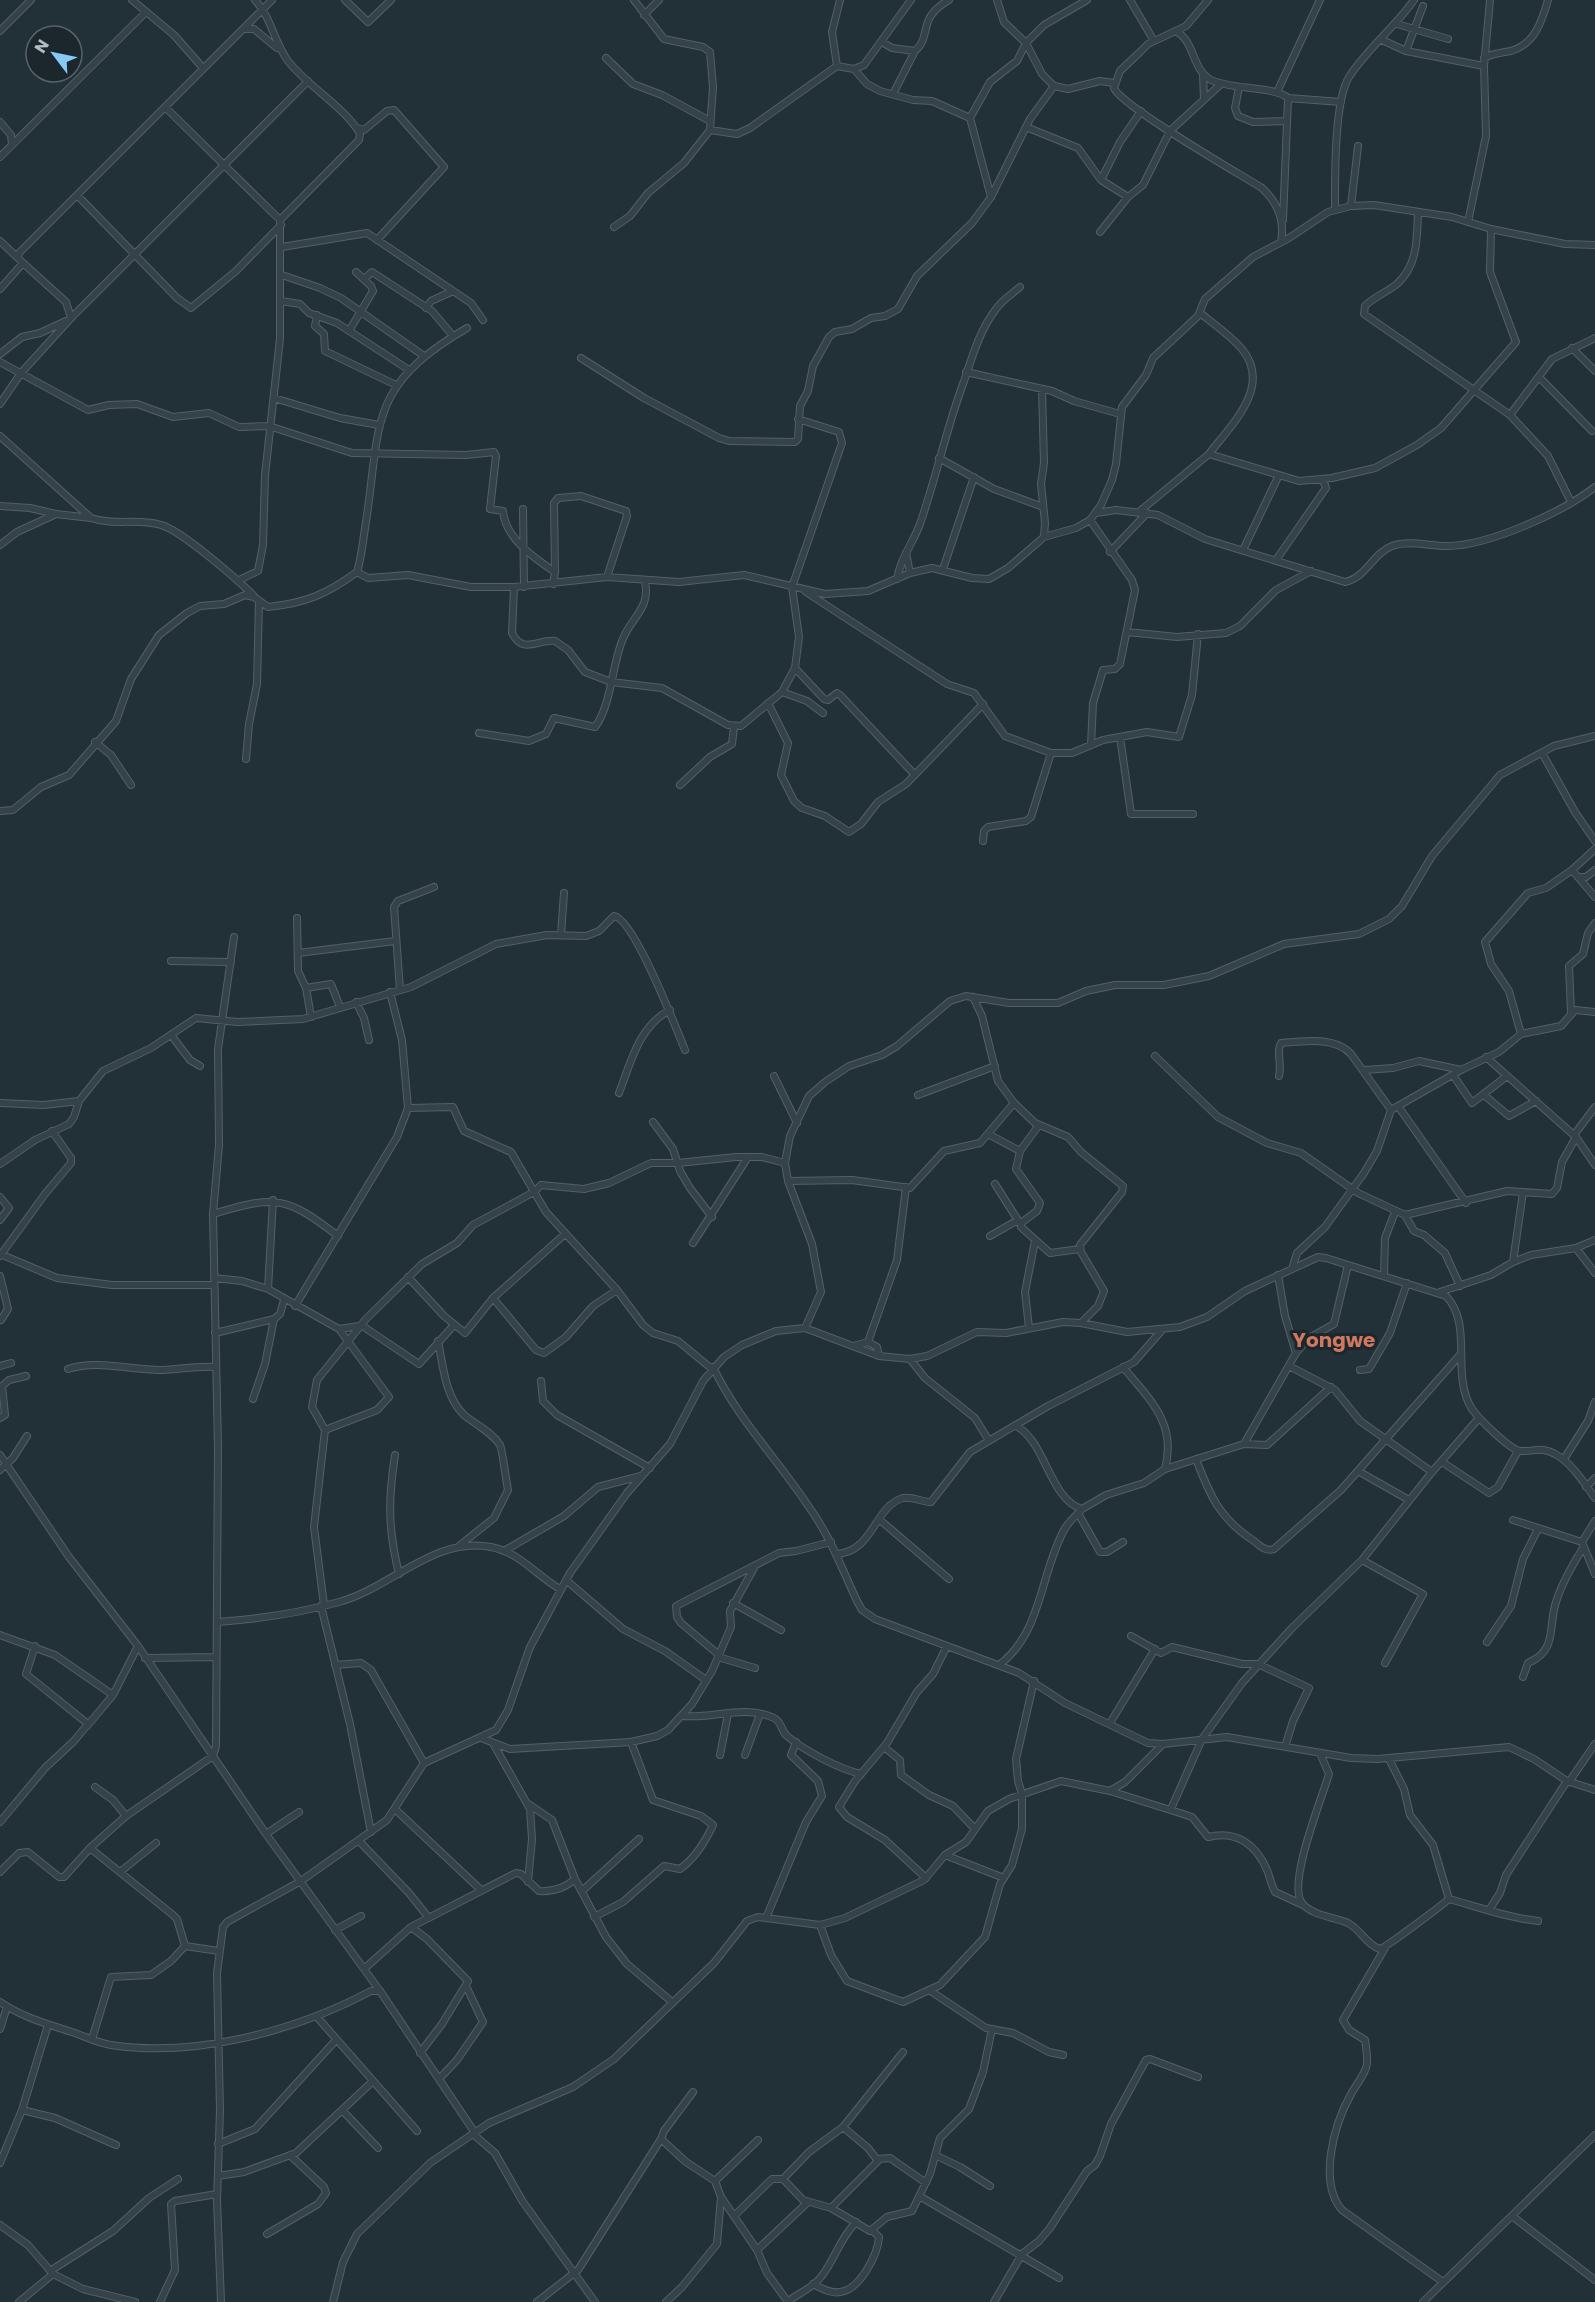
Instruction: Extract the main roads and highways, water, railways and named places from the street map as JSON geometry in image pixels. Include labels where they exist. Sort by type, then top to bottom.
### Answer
[{"type":"district","name":"Yongwe","points":[[1334,1340]]}]
